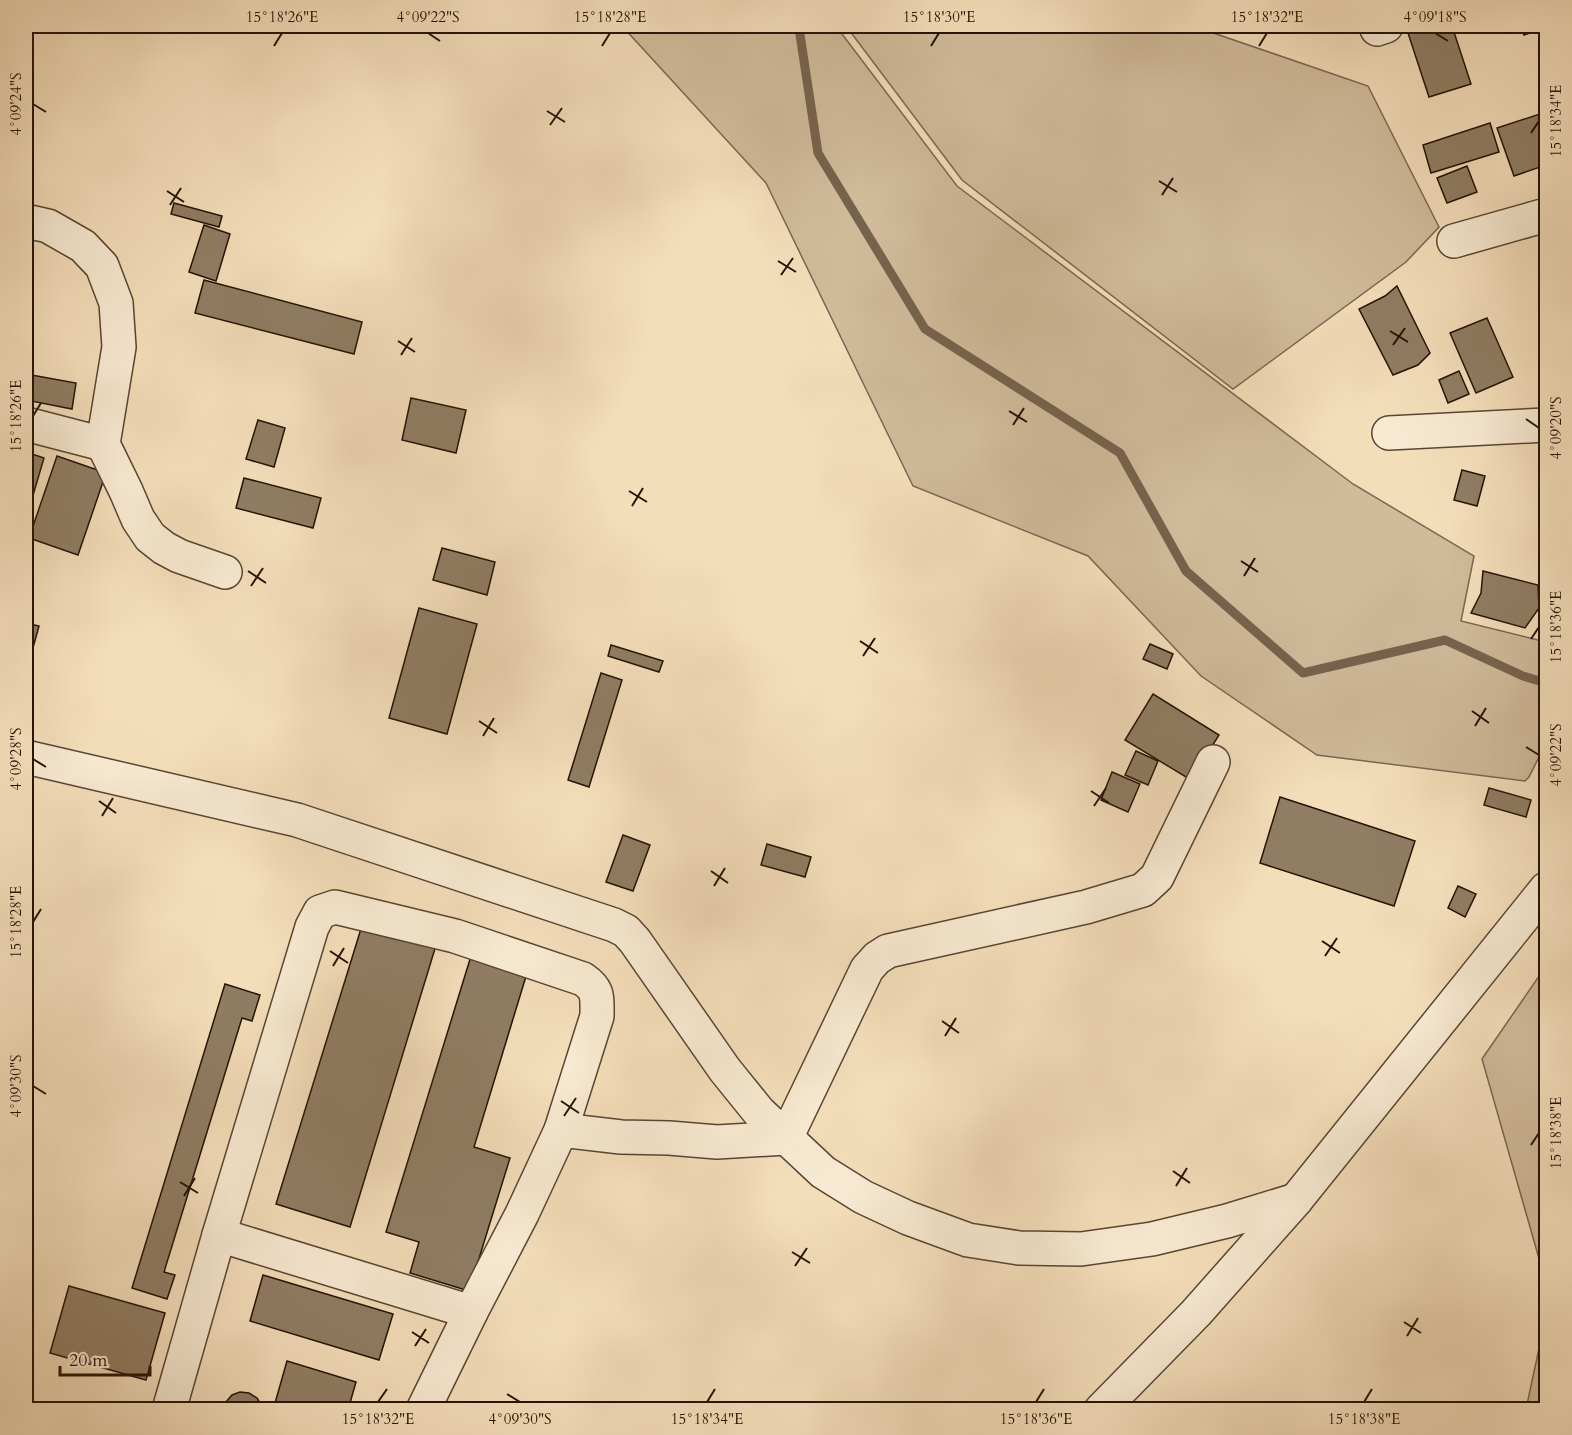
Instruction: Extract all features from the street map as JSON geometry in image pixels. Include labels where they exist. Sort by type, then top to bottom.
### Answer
[{"type":"street","points":[[1454,241],[1546,215]]},
{"type":"street","points":[[26,220],[48,226],[83,246],[102,266],[116,303],[119,347],[104,444],[138,519],[150,537],[164,548],[179,556],[225,572]]},
{"type":"street","points":[[26,424],[104,444]]},
{"type":"street","points":[[1389,433],[1546,425]]},
{"type":"street","points":[[26,757],[297,819],[626,931],[635,940],[725,1070],[759,1112],[823,1172],[863,1197],[908,1218],[968,1240],[1018,1248],[1081,1250],[1152,1239],[1227,1221],[1296,1200]]},
{"type":"street","points":[[786,1138],[867,969],[877,958],[888,951],[1086,907],[1143,890],[1156,877],[1213,762]]},
{"type":"street","points":[[1101,1410],[1196,1313],[1296,1200],[1546,889]]},
{"type":"street","points":[[169,1410],[312,927],[320,912],[335,907],[455,936],[583,979],[593,986],[597,997],[597,1016],[561,1130],[522,1214],[423,1410]]},
{"type":"street","points":[[561,1130],[621,1137],[717,1142],[786,1138]]},
{"type":"street","points":[[219,1235],[471,1312]]},
{"type":"shaded area","points":[[622,26],[836,26],[957,186],[1353,484],[1474,556],[1461,621],[1546,642],[1546,743],[1529,777],[1525,781],[1317,755],[1201,676],[1088,556],[913,486],[766,183]]},
{"type":"shaded area","points":[[846,26],[1193,26],[1368,86],[1439,227],[1406,262],[1233,389],[962,180]]},
{"type":"shaded area","points":[[1546,966],[1546,1283],[1482,1059]]},
{"type":"shaded area","points":[[1546,1316],[1546,1409],[1526,1409]]},
{"type":"building","points":[[1431,26],[1452,26],[1471,84],[1429,97],[1408,33]]},
{"type":"building","points":[[1521,26],[1546,26],[1546,28],[1524,35]]},
{"type":"building","points":[[1546,112],[1546,165],[1514,176],[1497,128]]},
{"type":"building","points":[[1490,123],[1499,152],[1431,173],[1423,145]]},
{"type":"building","points":[[1467,166],[1477,192],[1447,203],[1437,178]]},
{"type":"building","points":[[174,203],[222,216],[219,227],[171,214]]},
{"type":"building","points":[[204,225],[230,234],[216,281],[189,272]]},
{"type":"building","points":[[204,280],[362,322],[354,354],[195,313]]},
{"type":"building","points":[[1397,286],[1430,353],[1418,365],[1393,375],[1359,309],[1385,296]]},
{"type":"building","points":[[1487,318],[1513,377],[1476,393],[1450,333]]},
{"type":"building","points":[[1459,371],[1469,394],[1448,403],[1439,380]]},
{"type":"building","points":[[26,374],[76,383],[72,409],[26,400]]},
{"type":"building","points":[[411,398],[466,410],[456,453],[402,440]]},
{"type":"building","points":[[258,420],[285,428],[274,467],[246,459]]},
{"type":"building","points":[[26,452],[44,458],[26,519]]},
{"type":"building","points":[[57,456],[106,473],[78,555],[29,538]]},
{"type":"building","points":[[1462,470],[1485,476],[1477,506],[1454,500]]},
{"type":"building","points":[[244,478],[321,498],[313,528],[236,508]]},
{"type":"building","points":[[442,548],[495,562],[487,595],[433,580]]},
{"type":"building","points":[[1483,571],[1538,585],[1539,608],[1525,628],[1471,613],[1481,593]]},
{"type":"building","points":[[419,608],[477,624],[447,734],[389,718]]},
{"type":"building","points":[[26,623],[39,626],[26,673]]},
{"type":"building","points":[[1150,644],[1173,654],[1167,669],[1143,659]]},
{"type":"building","points":[[611,645],[663,661],[659,672],[608,656]]},
{"type":"building","points":[[601,673],[622,680],[589,787],[568,780]]},
{"type":"building","points":[[1153,694],[1219,735],[1191,780],[1125,740]]},
{"type":"building","points":[[1136,751],[1158,761],[1148,785],[1125,775]]},
{"type":"building","points":[[1112,772],[1140,784],[1128,812],[1101,800]]},
{"type":"building","points":[[1489,788],[1531,800],[1526,817],[1484,805]]},
{"type":"building","points":[[1280,797],[1415,841],[1394,906],[1260,863]]},
{"type":"building","points":[[623,835],[650,845],[633,891],[606,882]]},
{"type":"building","points":[[767,844],[811,857],[805,877],[761,865]]},
{"type":"building","points":[[1458,886],[1476,894],[1465,917],[1448,908]]},
{"type":"building","points":[[364,919],[437,942],[350,1227],[276,1204]]},
{"type":"building","points":[[471,956],[527,973],[474,1147],[510,1158],[469,1291],[410,1273],[419,1242],[386,1232]]},
{"type":"building","points":[[225,984],[260,995],[252,1021],[242,1018],[164,1272],[175,1275],[167,1299],[132,1288]]},
{"type":"building","points":[[263,1275],[393,1314],[379,1360],[250,1321]]},
{"type":"building","points":[[69,1286],[165,1313],[146,1380],[50,1353]]},
{"type":"building","points":[[287,1361],[356,1382],[348,1410],[337,1406],[336,1410],[273,1410]]},
{"type":"building","points":[[240,1392],[249,1393],[257,1398],[262,1410],[223,1410],[232,1395]]},
{"type":"waterway","points":[[795,26],[799,28],[818,153],[925,329],[1120,453],[1186,571],[1303,673],[1445,640],[1523,676],[1546,683]]}]
